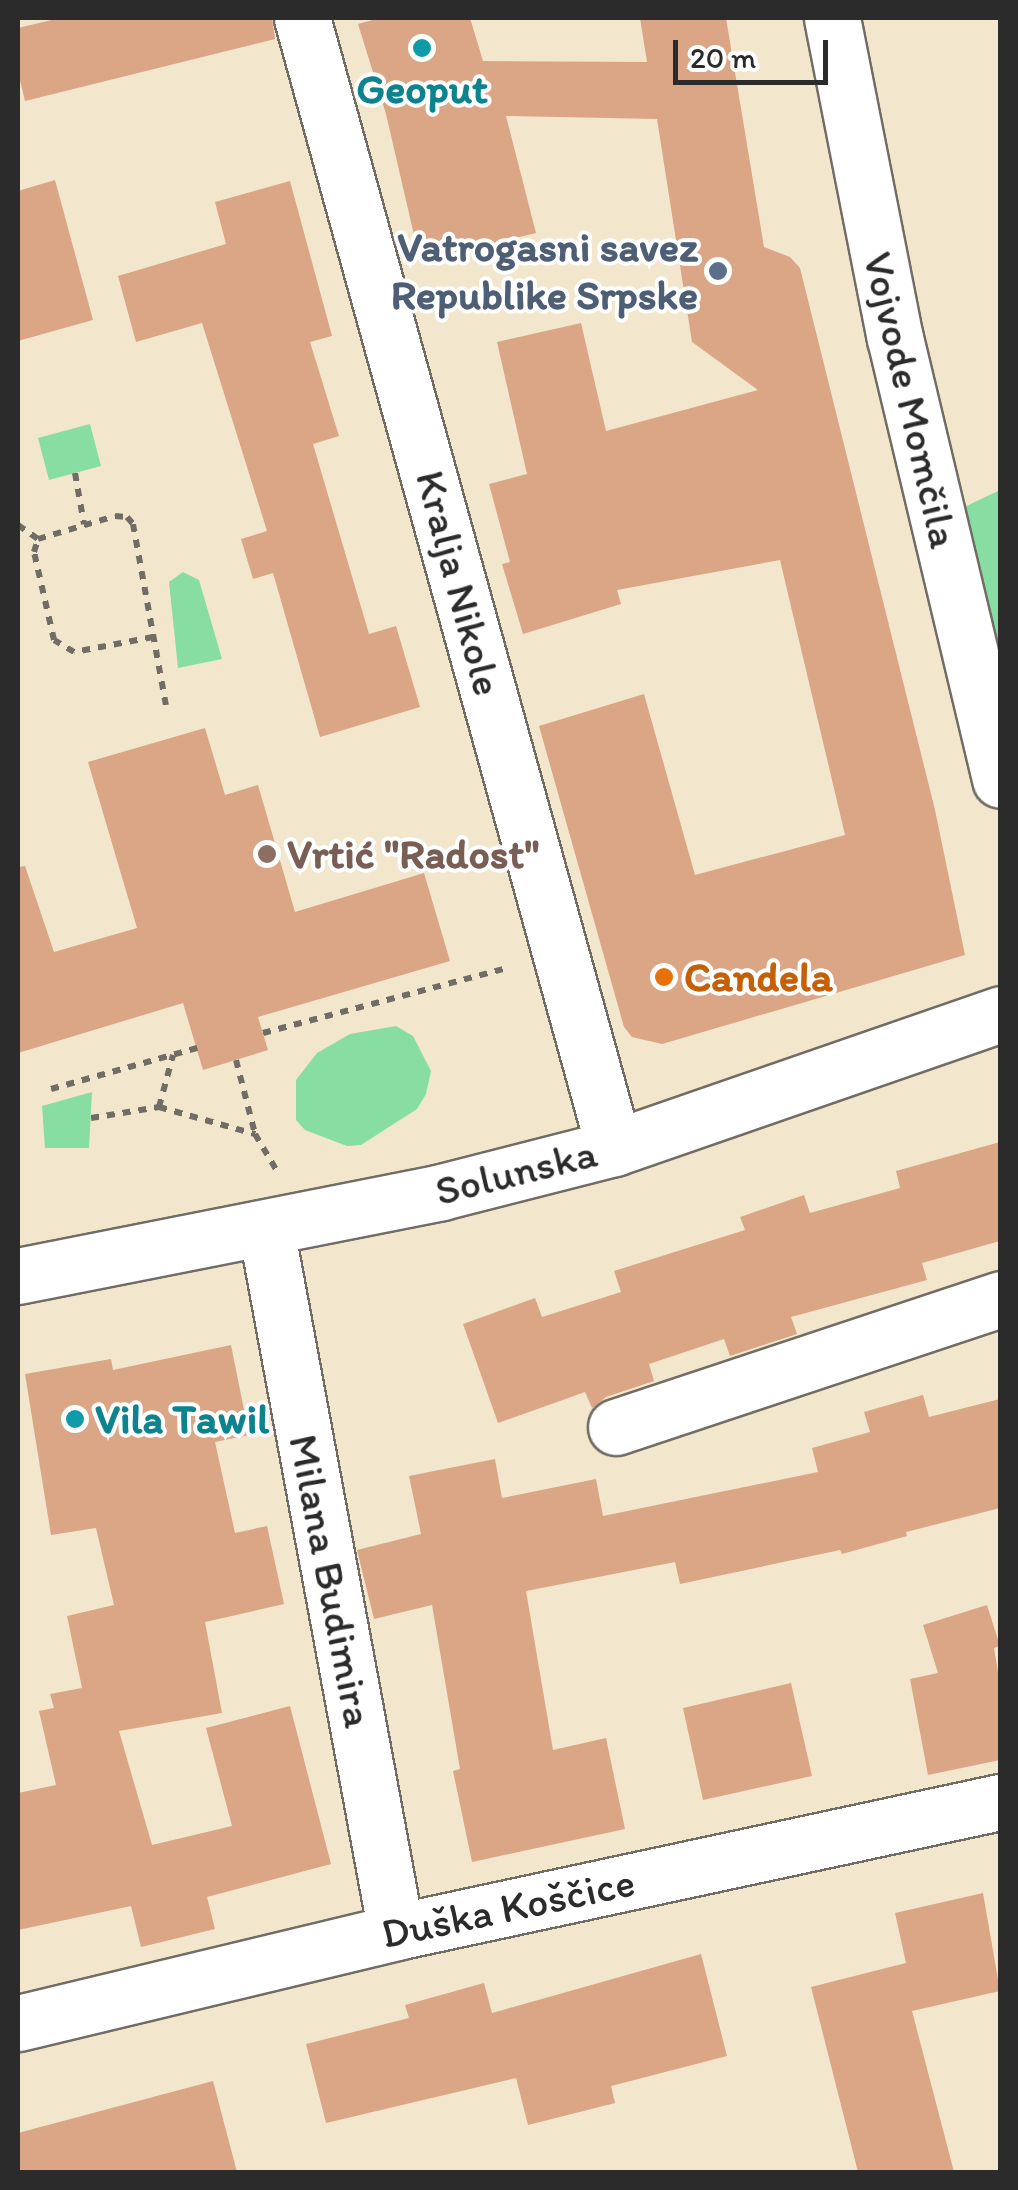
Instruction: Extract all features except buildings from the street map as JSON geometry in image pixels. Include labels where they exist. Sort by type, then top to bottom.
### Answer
[{"type":"street","name":"Kralja Nikole","points":[[302,18],[614,1148]]},
{"type":"street","name":"Vojvode Momčila","points":[[832,18],[895,338],[1000,780]]},
{"type":"street","name":"Solunska","points":[[18,1276],[274,1204],[440,1192],[614,1148],[1000,1014]]},
{"type":"street","name":"Milana Budimira","points":[[274,1204],[396,1932]]},
{"type":"street","points":[[616,1427],[1000,1299]]},
{"type":"street","name":"Duška Koščice","points":[[18,2023],[396,1932],[1000,1802]]},
{"type":"path","points":[[74,473],[84,524]]},
{"type":"path","points":[[38,539],[116,516],[127,517],[133,524],[166,705]]},
{"type":"path","points":[[18,525],[38,539]]},
{"type":"path","points":[[38,539],[34,552],[54,640],[74,652],[153,636]]},
{"type":"path","points":[[263,1033],[523,964]]},
{"type":"path","points":[[51,1088],[197,1048]]},
{"type":"path","points":[[159,1107],[173,1055]]},
{"type":"path","points":[[236,1060],[274,1204]]},
{"type":"path","points":[[90,1118],[159,1107],[255,1134]]},
{"type":"green space","points":[[90,424],[101,466],[49,480],[38,438]]},
{"type":"green space","points":[[1000,490],[1000,682],[960,509]]},
{"type":"green space","points":[[183,572],[199,580],[222,659],[178,668],[169,582]]},
{"type":"green space","points":[[396,1026],[413,1036],[431,1071],[426,1094],[417,1109],[361,1145],[347,1146],[305,1130],[296,1120],[296,1080],[317,1053],[350,1034]]},
{"type":"green space","points":[[92,1092],[89,1148],[45,1148],[42,1106]]},
{"type":"place","name":"Geoput","points":[[422,48]]},
{"type":"place","name":"Vatrogasni savez Republike Srpske","points":[[718,271]]},
{"type":"place","name":"Vrtić \"Radost\"","points":[[267,854]]},
{"type":"place","name":"Candela","points":[[664,977]]},
{"type":"place","name":"Vila Tawil","points":[[75,1419]]}]
